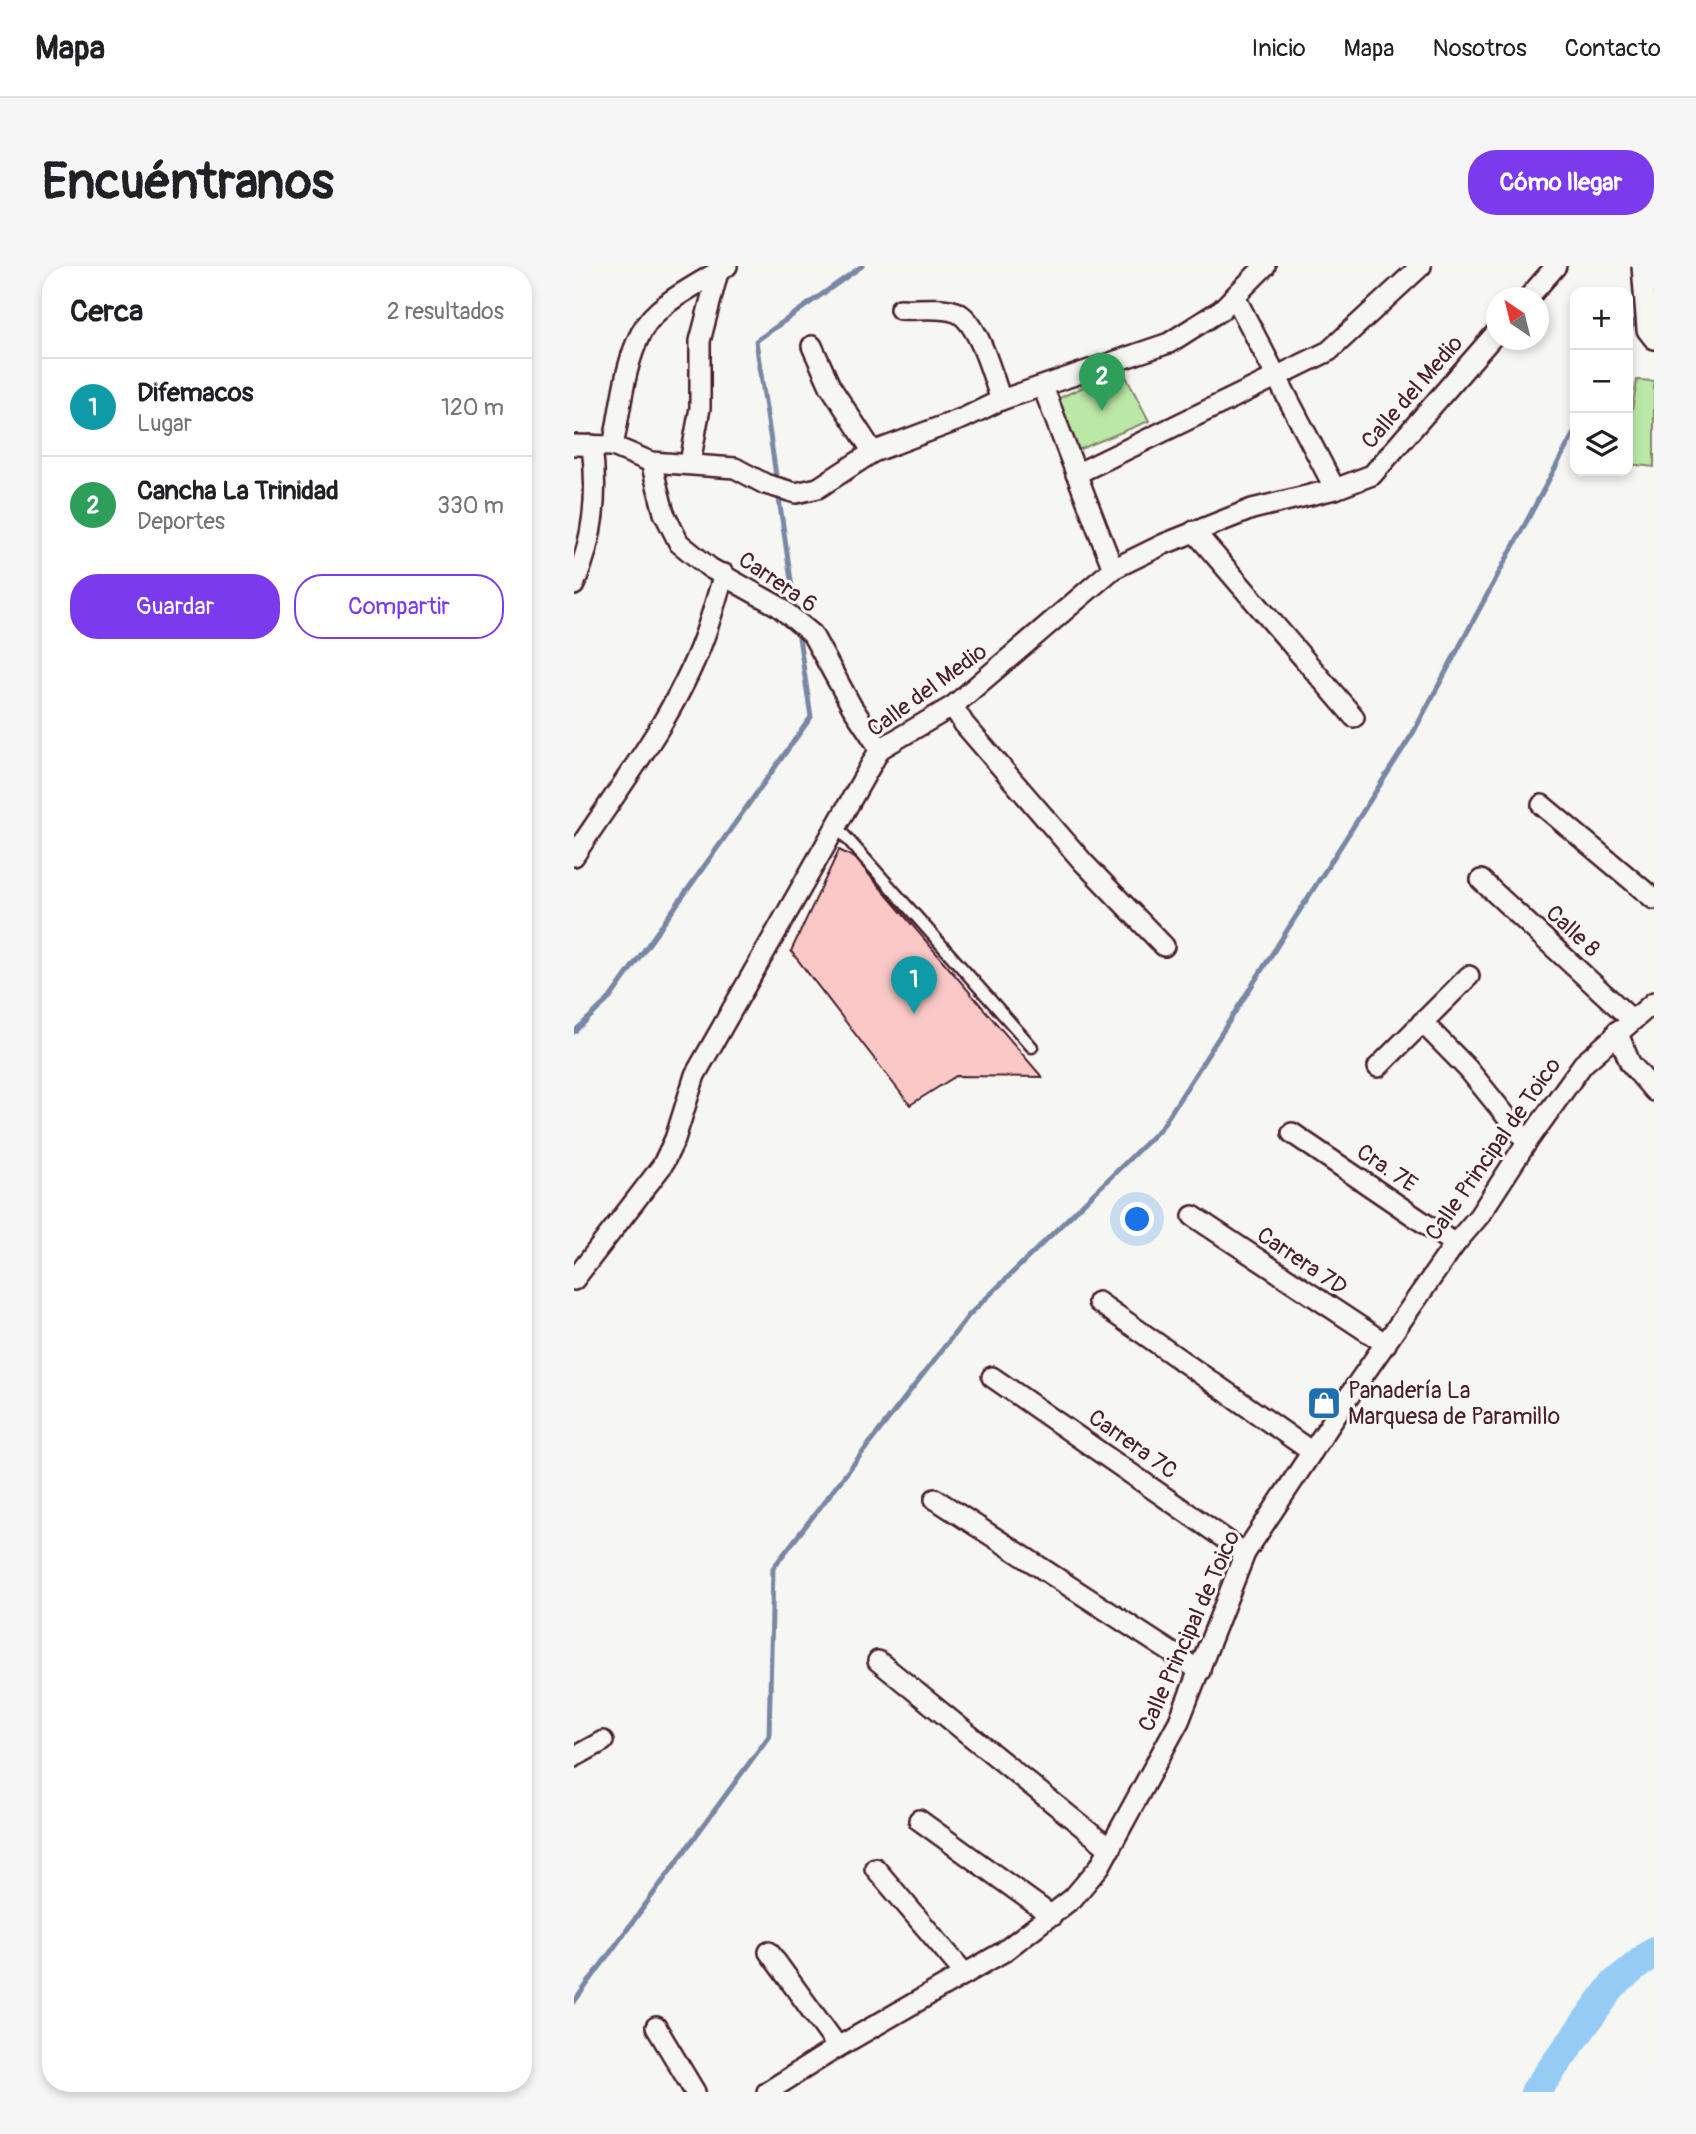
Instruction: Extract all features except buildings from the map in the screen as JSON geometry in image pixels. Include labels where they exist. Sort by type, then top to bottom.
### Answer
[{"type":"street","points":[[574,585],[585,560],[595,514],[596,478],[583,445],[612,446],[651,462],[735,468],[765,484],[796,493],[828,482],[873,452],[964,418],[1001,400],[1169,343],[1198,327],[1235,297],[1265,266]]},
{"type":"street","points":[[1076,474],[1329,351],[1421,266]]},
{"type":"street","points":[[1538,287],[1556,266]]},
{"type":"street","points":[[1642,266],[1647,330],[1654,339]]},
{"type":"street","points":[[612,446],[631,362],[642,329],[676,296],[723,269]]},
{"type":"street","points":[[690,463],[700,408],[700,341],[723,269]]},
{"type":"street","points":[[1235,297],[1335,489]]},
{"type":"street","points":[[900,309],[954,311],[965,318],[974,330],[1001,400]]},
{"type":"street","name":"Calle del Medio","points":[[574,1280],[662,1166],[675,1139],[695,1075],[880,749],[953,706],[1113,569],[1194,531],[1252,509],[1335,489],[1372,475],[1486,344]]},
{"type":"street","points":[[812,346],[830,386],[873,452]]},
{"type":"street","points":[[1043,387],[1113,569]]},
{"type":"street","name":"Carrera 6","points":[[651,462],[664,513],[679,543],[710,568],[778,606],[812,634],[852,707],[880,749]]},
{"type":"street","points":[[1194,531],[1354,717]]},
{"type":"street","points":[[574,856],[644,753],[678,692],[703,642],[724,574]]},
{"type":"street","points":[[953,706],[964,724],[1083,862],[1164,946]]},
{"type":"street","points":[[1542,805],[1654,900]]},
{"type":"street","name":"Calle 8","points":[[1481,880],[1624,1025],[1630,1063],[1654,1091]]},
{"type":"street","points":[[1378,1068],[1469,976]]},
{"type":"street","name":"Calle Principal de Toico","points":[[767,2092],[838,2047],[1003,1952],[1073,1898],[1100,1866],[1179,1721],[1245,1553],[1455,1244],[1479,1216],[1527,1142],[1583,1064],[1624,1025],[1654,1002]]},
{"type":"street","points":[[1422,1022],[1468,1069],[1527,1142]]},
{"type":"street","name":"Cra. 7E","points":[[1292,1133],[1455,1244]]},
{"type":"street","name":"Carrera 7D","points":[[1193,1216],[1386,1344]]},
{"type":"street","points":[[1098,1302],[1312,1452]]},
{"type":"street","name":"Carrera 7C","points":[[992,1377],[1245,1553]]},
{"type":"street","points":[[935,1499],[1200,1671]]},
{"type":"street","points":[[878,1661],[1110,1849]]},
{"type":"street","points":[[574,1758],[603,1741]]},
{"type":"street","points":[[919,1820],[1052,1916]]},
{"type":"street","points":[[875,1868],[965,1974]]},
{"type":"street","points":[[769,1952],[838,2047]]},
{"type":"street","points":[[656,2027],[695,2092]]},
{"type":"lane","points":[[836,825],[1032,1047]]},
{"type":"green space","points":[[1122,369],[1149,421],[1078,450],[1055,400]]},
{"type":"green space","points":[[1637,380],[1654,381],[1654,467],[1633,465],[1633,404]]},
{"type":"waterway","points":[[777,482],[756,341],[862,266]]},
{"type":"waterway","points":[[1633,324],[1639,314]]},
{"type":"waterway","points":[[574,2002],[769,1736],[773,1568],[969,1315],[1161,1128],[1413,733],[1570,440]]},
{"type":"waterway","points":[[778,492],[796,614]]},
{"type":"waterway","points":[[574,1032],[610,998],[811,717],[798,631]]},
{"type":"waterway","points":[[1535,2092],[1613,1985],[1654,1951]]},
{"type":"place","name":"Cancha La Trinidad","points":[[1102,411]]},
{"type":"place","name":"Difemacos","points":[[914,1014]]},
{"type":"place","name":"Panadería La Marquesa de Paramillo","points":[[1324,1403]]}]
